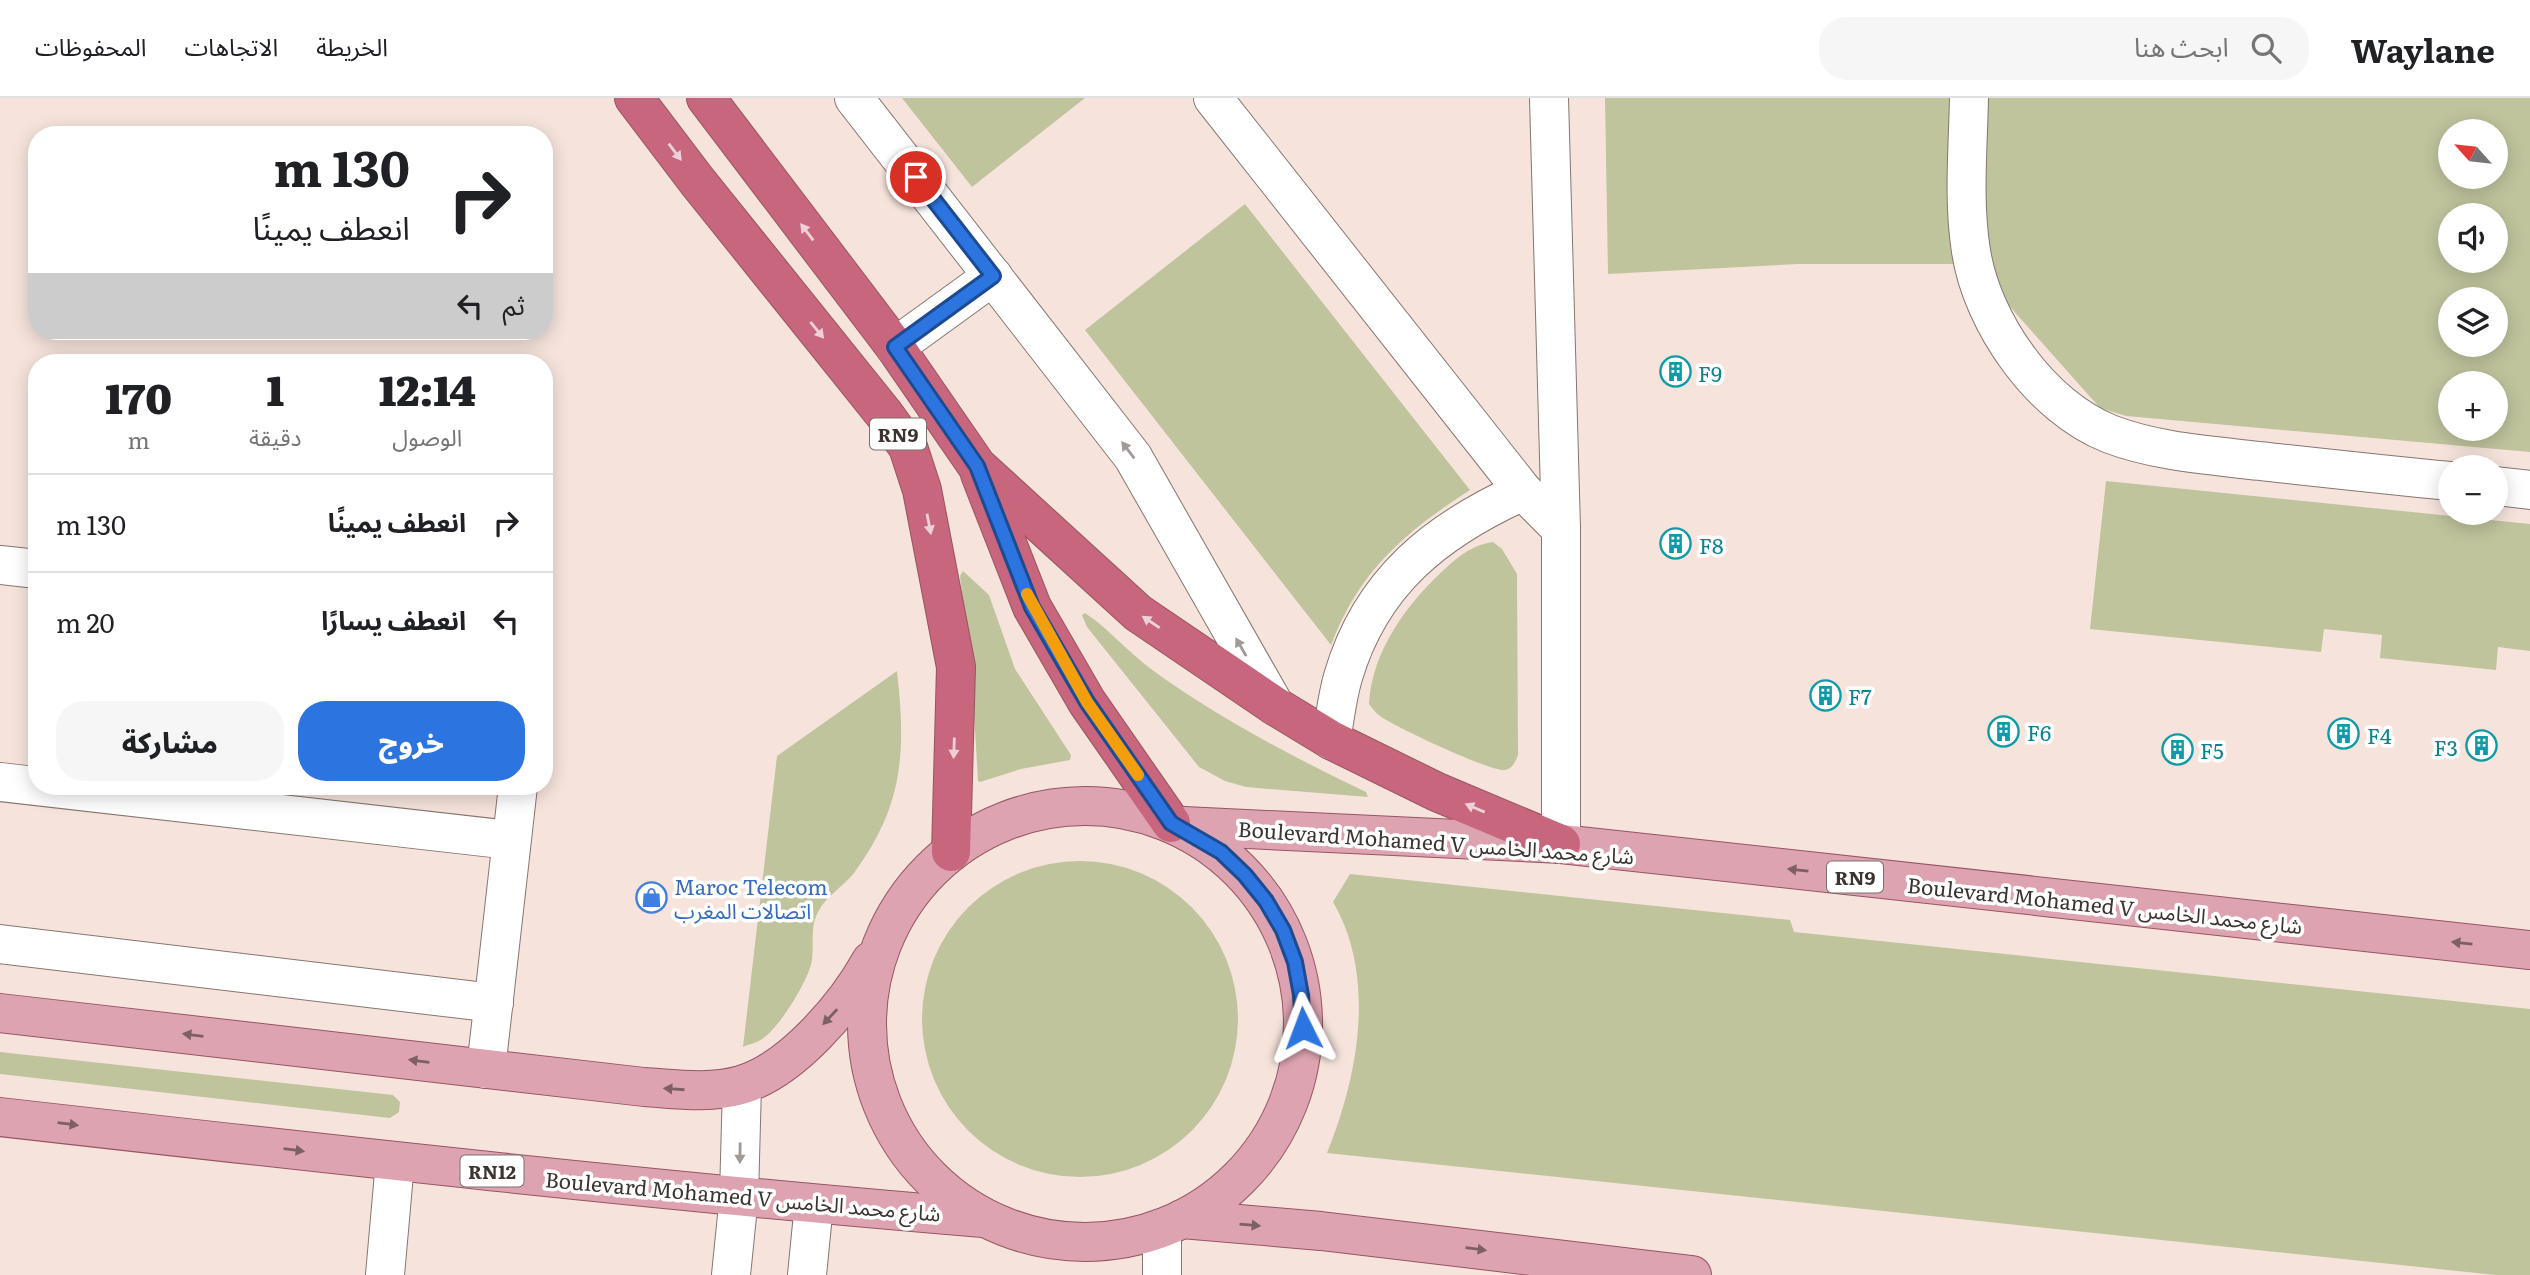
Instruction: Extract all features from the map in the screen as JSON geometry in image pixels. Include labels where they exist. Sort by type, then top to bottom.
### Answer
[{"type":"highway","name":"RN9","points":[[634,98],[908,447],[922,490],[956,667],[951,852]]},
{"type":"highway","name":"RN9","points":[[706,98],[895,347],[977,466],[1032,607],[1087,702],[1174,824]]},
{"type":"highway","points":[[977,466],[1138,613],[1275,706],[1331,740],[1437,792],[1560,844]]},
{"type":"main road","name":"RN9","points":[[1083,805],[1122,808],[1174,824],[1221,852],[1245,875],[1266,901],[1283,930],[1292,954],[1303,1012],[1302,1045],[1296,1079],[1285,1111],[1269,1141],[1237,1180],[1211,1202],[1172,1223],[1124,1239],[1072,1242],[1021,1233],[985,1218],[949,1194],[918,1164],[898,1136],[876,1088],[867,1037],[868,1002],[875,968],[894,919],[929,872],[951,852],[972,837],[1007,820],[1057,807],[1083,805]]},
{"type":"main road","name":"Boulevard Mohamed V شارع محمد الخامس","points":[[1174,824],[1560,844],[2530,950]]},
{"type":"main road","points":[[0,1013],[644,1087],[704,1090],[742,1085],[779,1067],[809,1040],[858,984],[894,919]]},
{"type":"main road","name":"Boulevard Mohamed V شارع محمد الخامس","points":[[0,1116],[395,1162],[814,1204],[985,1218]]},
{"type":"main road","name":"RN9","points":[[1172,1223],[1321,1231],[1677,1274]]},
{"type":"street","points":[[854,98],[1133,457],[1275,706]]},
{"type":"street","points":[[1213,98],[1523,491],[1561,529]]},
{"type":"street","points":[[1549,98],[1561,529],[1560,844]]},
{"type":"street","points":[[1969,98],[1967,212],[1971,253],[1983,297],[1996,324],[2021,362],[2048,392],[2079,418],[2109,433],[2145,445],[2182,452],[2438,480]]},
{"type":"street","points":[[895,347],[993,276]]},
{"type":"street","points":[[2508,487],[2530,490]]},
{"type":"street","points":[[1331,740],[1343,677],[1359,636],[1380,599],[1408,565],[1440,536],[1481,510],[1523,491]]},
{"type":"street","points":[[0,565],[28,568]]},
{"type":"street","points":[[0,782],[28,785]]},
{"type":"street","points":[[114,795],[510,840]]},
{"type":"street","points":[[486,1069],[517,795]]},
{"type":"street","points":[[0,944],[494,1003]]},
{"type":"street","points":[[731,1275],[739,1196],[742,1085]]},
{"type":"street","points":[[385,1275],[395,1162]]},
{"type":"street","points":[[807,1275],[814,1204]]},
{"type":"street","points":[[1161,1275],[1172,1223]]},
{"type":"green space","points":[[902,98],[1085,98],[972,187]]},
{"type":"green space","points":[[1605,98],[2530,98],[2530,452],[2126,416],[2100,408],[2004,300],[1956,264],[1798,264],[1608,274]]},
{"type":"green space","points":[[1245,204],[1470,490],[1425,522],[1387,556],[1355,595],[1331,645],[1085,330]]},
{"type":"green space","points":[[2106,481],[2438,515],[2438,525],[2508,525],[2508,522],[2530,524],[2530,651],[2498,647],[2496,670],[2380,658],[2382,635],[2324,629],[2321,652],[2090,629]]},
{"type":"green space","points":[[1493,542],[1502,549],[1517,574],[1518,755],[1512,766],[1505,770],[1482,764],[1422,738],[1380,716],[1369,704],[1377,665],[1394,628],[1406,611],[1457,558],[1474,548]]},
{"type":"green space","points":[[963,571],[989,595],[1015,669],[1071,755],[1070,760],[1021,769],[978,781],[973,696],[960,576]]},
{"type":"green space","points":[[1085,613],[1151,669],[1202,704],[1283,750],[1366,792],[1368,797],[1246,787],[1225,781],[1199,767],[1087,627],[1082,615]]},
{"type":"green space","points":[[897,671],[901,752],[892,800],[883,824],[854,873],[818,912],[813,929],[810,967],[793,1002],[769,1034],[743,1047],[777,756]]},
{"type":"green space","points":[[1080,861],[1111,864],[1140,873],[1168,888],[1192,907],[1211,931],[1226,959],[1235,988],[1238,1019],[1235,1050],[1226,1079],[1211,1107],[1192,1131],[1168,1150],[1140,1165],[1111,1174],[1080,1177],[1049,1174],[1020,1165],[992,1150],[968,1131],[949,1107],[934,1079],[925,1050],[922,1019],[925,988],[934,959],[949,931],[968,907],[992,888],[1020,873],[1049,864]]},
{"type":"green space","points":[[1350,874],[1790,920],[1794,932],[2530,1009],[2530,1275],[2496,1275],[1327,1153],[1347,1092],[1358,1027],[1359,994],[1355,962],[1347,931],[1333,902]]},
{"type":"green space","points":[[0,1052],[393,1095],[400,1102],[399,1112],[390,1118],[0,1074]]},
{"type":"slow traffic","points":[[1027,594],[1087,702],[1138,775]]},
{"type":"place","name":"F9","points":[[1675,372]]},
{"type":"place","name":"F8","points":[[1676,544]]},
{"type":"place","name":"F7","points":[[1825,695]]},
{"type":"place","name":"F6","points":[[2004,731]]},
{"type":"place","name":"F4","points":[[2344,734]]},
{"type":"place","name":"F3","points":[[2481,746]]},
{"type":"place","name":"F5","points":[[2177,749]]},
{"type":"place","name":"Maroc Telecom اتصالات المغرب","points":[[651,897]]},
{"type":"route","points":[[916,177],[993,276],[895,347],[977,466],[1032,607],[1087,702],[1171,823],[1221,852],[1245,875],[1266,901],[1283,930],[1295,962],[1303,1028]]}]
